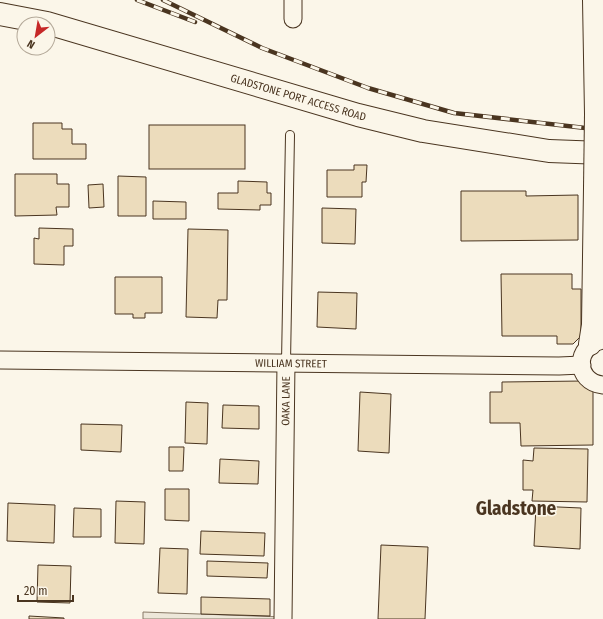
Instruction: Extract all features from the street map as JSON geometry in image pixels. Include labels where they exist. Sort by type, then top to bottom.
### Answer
[{"type":"street","points":[[293,0],[293,19]]},
{"type":"street","points":[[594,0],[596,114],[593,325],[597,342],[583,353],[582,365],[587,377],[592,382],[603,385]]},
{"type":"street","name":"GLADSTONE PORT ACCESS ROAD","points":[[0,14],[47,23],[358,115],[424,131],[549,151],[603,153]]},
{"type":"street","name":"WILLIAM STREET","points":[[0,360],[582,365]]},
{"type":"street","name":"OAKA LANE","points":[[284,619],[286,362]]},
{"type":"lane","name":"OAKA LANE","points":[[286,362],[290,135]]},
{"type":"shaded area","points":[[143,612],[283,617],[283,619],[143,619]]},
{"type":"building","points":[[33,123],[62,123],[62,129],[72,129],[72,144],[86,144],[86,159],[33,159]]},
{"type":"building","points":[[149,125],[245,125],[245,169],[149,169]]},
{"type":"building","points":[[354,165],[367,165],[366,182],[362,182],[362,197],[327,197],[327,170],[354,170]]},
{"type":"building","points":[[15,174],[57,174],[57,184],[69,184],[69,207],[56,207],[57,215],[15,216]]},
{"type":"building","points":[[118,176],[146,177],[146,216],[118,216]]},
{"type":"building","points":[[238,181],[267,182],[267,193],[271,193],[271,205],[260,205],[260,210],[218,209],[218,193],[238,193]]},
{"type":"building","points":[[103,184],[104,207],[89,208],[88,185]]},
{"type":"building","points":[[461,191],[526,191],[526,196],[578,195],[578,240],[461,241]]},
{"type":"building","points":[[153,201],[186,202],[186,219],[153,219]]},
{"type":"building","points":[[322,208],[356,209],[355,244],[322,243]]},
{"type":"building","points":[[39,228],[73,229],[73,246],[64,246],[64,265],[34,264],[34,238],[39,239]]},
{"type":"building","points":[[188,229],[228,230],[227,300],[218,300],[217,318],[186,317]]},
{"type":"building","points":[[501,274],[572,274],[572,289],[581,289],[581,336],[573,344],[557,344],[557,336],[502,336]]},
{"type":"building","points":[[115,277],[162,277],[162,313],[145,313],[145,318],[133,318],[133,314],[115,314]]},
{"type":"building","points":[[318,292],[357,293],[356,329],[317,327]]},
{"type":"building","points":[[583,381],[593,391],[593,445],[521,446],[520,423],[490,423],[490,392],[502,392],[502,382]]},
{"type":"building","points":[[360,392],[391,394],[389,453],[358,451]]},
{"type":"building","points":[[186,402],[208,403],[207,444],[185,443]]},
{"type":"building","points":[[223,405],[259,406],[259,429],[222,428]]},
{"type":"building","points":[[81,424],[122,425],[121,452],[81,450]]},
{"type":"building","points":[[169,447],[184,447],[183,471],[169,471]]},
{"type":"building","points":[[534,448],[588,449],[587,502],[532,501],[533,490],[523,490],[523,460],[533,461]]},
{"type":"building","points":[[220,459],[259,461],[258,484],[219,483]]},
{"type":"building","points":[[165,489],[189,489],[189,521],[165,520]]},
{"type":"building","points":[[116,501],[145,502],[144,544],[115,543]]},
{"type":"building","points":[[8,503],[55,505],[54,543],[7,541]]},
{"type":"building","points":[[536,506],[581,508],[580,549],[534,546]]},
{"type":"building","points":[[74,508],[101,509],[101,537],[73,537]]},
{"type":"building","points":[[201,531],[265,533],[264,556],[200,554]]},
{"type":"building","points":[[381,545],[428,547],[425,619],[378,619]]},
{"type":"building","points":[[160,548],[188,549],[187,594],[158,593]]},
{"type":"building","points":[[207,561],[268,563],[267,578],[207,576]]},
{"type":"building","points":[[38,565],[71,566],[70,603],[37,602]]},
{"type":"building","points":[[201,597],[270,599],[270,616],[201,614]]},
{"type":"building","points":[[29,616],[64,618],[64,619],[29,619]]},
{"type":"railway","points":[[137,0],[195,22]]},
{"type":"railway","points":[[163,0],[262,48],[368,88],[454,113],[603,130]]},
{"type":"district","name":"Gladstone","points":[[516,508]]}]
